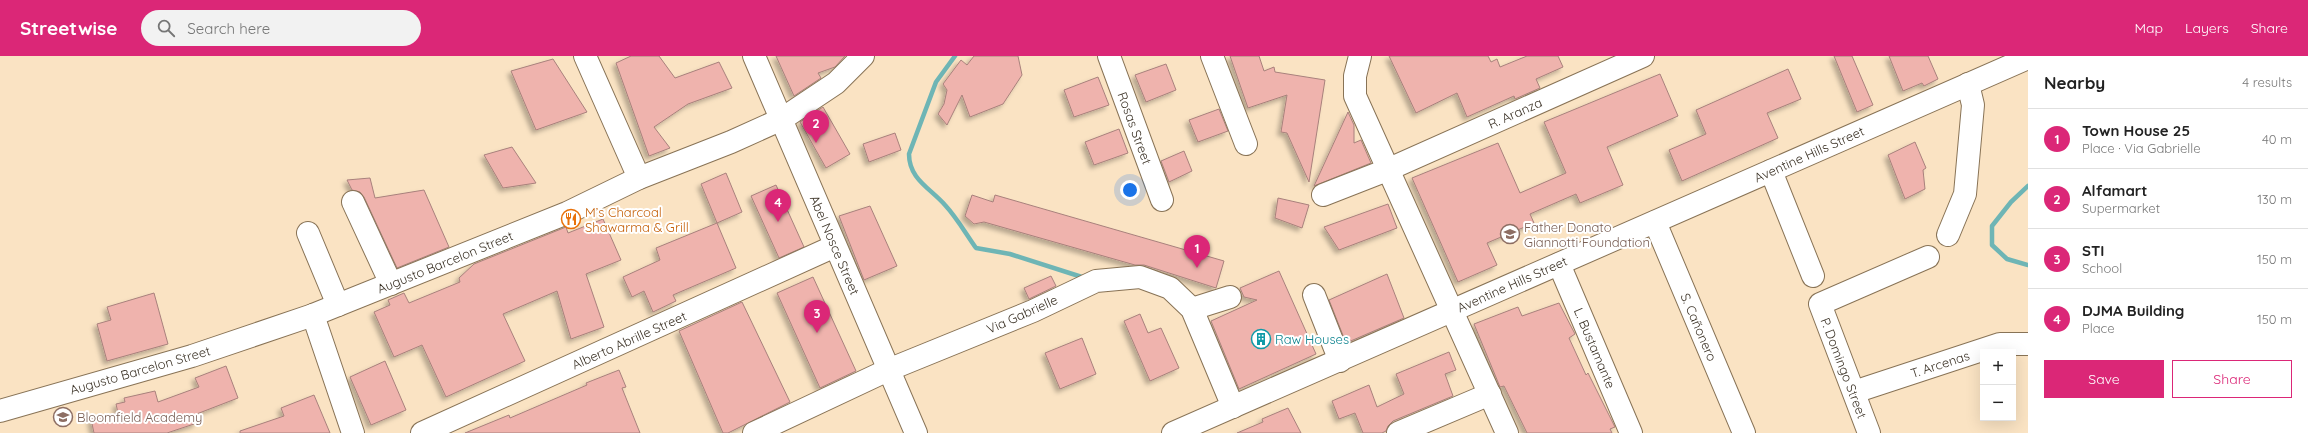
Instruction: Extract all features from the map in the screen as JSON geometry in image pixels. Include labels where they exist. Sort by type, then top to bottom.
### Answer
[{"type":"street","points":[[585,56],[638,178]]},
{"type":"street","name":"Abel Nosce Street","points":[[754,56],[916,433]]},
{"type":"street","name":"Augusto Barcelon Street","points":[[0,411],[192,356],[313,315],[567,213],[638,178],[731,142],[782,119],[836,83],[863,56]]},
{"type":"street","name":"Rosas Street","points":[[1109,56],[1162,200]]},
{"type":"street","points":[[1212,56],[1246,144]]},
{"type":"street","points":[[1360,56],[1355,76],[1355,96],[1387,170],[1508,433]]},
{"type":"street","name":"R. Aranza","points":[[1323,195],[1387,170],[1643,56]]},
{"type":"street","name":"Aventine Hills Street","points":[[1172,433],[1340,361],[2028,58]]},
{"type":"street","points":[[1948,235],[1965,194],[1973,105],[1968,84]]},
{"type":"street","points":[[1771,171],[1813,276]]},
{"type":"street","points":[[353,202],[391,284]]},
{"type":"street","name":"S. Cañonero","points":[[1655,222],[1744,433]]},
{"type":"street","points":[[308,233],[338,305]]},
{"type":"street","name":"Alberto Abrille Street","points":[[422,433],[835,246]]},
{"type":"street","name":"P. Domingo Street","points":[[1869,433],[1820,304],[1928,257]]},
{"type":"street","name":"L. Bustamante","points":[[1559,264],[1631,433]]},
{"type":"street","name":"Via Gabrielle","points":[[754,433],[888,370],[1033,311],[1096,281],[1140,277],[1170,288],[1192,310],[1233,407]]},
{"type":"street","points":[[1314,295],[1340,361]]},
{"type":"street","points":[[1192,310],[1230,297]]},
{"type":"street","points":[[313,315],[353,433]]},
{"type":"street","name":"T. Arcenas","points":[[1854,392],[2000,344],[2028,344]]},
{"type":"street","points":[[1398,433],[1490,394]]},
{"type":"building","points":[[631,56],[659,56],[675,78],[719,62],[732,88],[688,104],[654,127],[670,148],[649,156],[616,63]]},
{"type":"building","points":[[776,56],[845,56],[835,67],[818,73],[821,78],[794,96]]},
{"type":"building","points":[[974,56],[1018,56],[1022,75],[1003,104],[970,117],[962,95],[947,125],[938,114],[944,104],[947,90],[943,84],[961,60],[967,65]]},
{"type":"building","points":[[1230,56],[1259,56],[1264,71],[1274,67],[1275,72],[1325,80],[1309,182],[1287,133],[1281,132],[1287,95],[1248,108]]},
{"type":"building","points":[[1389,56],[1488,56],[1491,62],[1497,59],[1500,67],[1527,56],[1558,56],[1563,67],[1536,79],[1540,88],[1515,99],[1514,96],[1467,117],[1457,93],[1416,113]]},
{"type":"building","points":[[1834,56],[1852,56],[1873,105],[1857,112]]},
{"type":"building","points":[[1889,56],[1928,56],[1938,79],[1924,86],[1922,83],[1903,91]]},
{"type":"building","points":[[553,59],[587,112],[536,130],[511,71]]},
{"type":"building","points":[[1166,64],[1176,90],[1146,102],[1135,75]]},
{"type":"building","points":[[1788,69],[1801,99],[1767,113],[1778,138],[1682,181],[1669,150],[1706,134],[1696,110]]},
{"type":"building","points":[[1660,74],[1678,116],[1607,147],[1623,185],[1580,203],[1576,194],[1530,214],[1534,223],[1487,243],[1497,265],[1458,282],[1412,178],[1498,143],[1520,193],[1566,173],[1544,122]]},
{"type":"building","points":[[1098,77],[1109,105],[1074,117],[1064,90]]},
{"type":"building","points":[[823,107],[850,154],[826,168],[800,122]]},
{"type":"building","points":[[1219,109],[1228,131],[1198,142],[1189,120]]},
{"type":"building","points":[[1348,112],[1354,125],[1354,143],[1361,140],[1371,163],[1314,186]]},
{"type":"building","points":[[1119,129],[1128,153],[1094,165],[1085,142]]},
{"type":"building","points":[[895,133],[901,150],[869,162],[863,144]]},
{"type":"building","points":[[1915,142],[1926,168],[1923,170],[1925,189],[1905,199],[1888,155]]},
{"type":"building","points":[[512,147],[536,183],[503,188],[484,155]]},
{"type":"building","points":[[1184,151],[1192,171],[1169,182],[1161,161]]},
{"type":"building","points":[[726,173],[742,212],[717,223],[701,184]]},
{"type":"building","points":[[370,178],[375,198],[424,190],[449,247],[397,268],[364,197],[360,192],[352,190],[347,180]]},
{"type":"building","points":[[776,185],[804,247],[779,258],[751,196]]},
{"type":"building","points":[[972,195],[993,202],[995,195],[1224,261],[1216,288],[1144,265],[1135,265],[984,222],[974,224],[965,216]]},
{"type":"building","points":[[1278,198],[1309,205],[1302,228],[1275,218]]},
{"type":"building","points":[[1388,204],[1397,228],[1339,250],[1324,227]]},
{"type":"building","points":[[870,206],[897,266],[864,280],[839,216]]},
{"type":"building","points":[[603,219],[621,260],[586,274],[604,327],[571,339],[557,291],[503,314],[525,361],[446,397],[422,345],[394,357],[374,312],[390,305],[388,300],[404,293],[409,303],[460,282],[459,278],[474,264],[566,227],[568,233]]},
{"type":"building","points":[[717,223],[736,268],[673,295],[676,301],[653,312],[644,291],[632,297],[623,277],[660,260],[656,248]]},
{"type":"building","name":"Raw Houses","points":[[1279,271],[1316,354],[1239,389],[1211,321],[1257,300],[1244,297],[1240,288]]},
{"type":"building","points":[[1387,274],[1404,318],[1346,343],[1329,300]]},
{"type":"building","points":[[1051,276],[1056,286],[1029,299],[1024,288]]},
{"type":"building","points":[[813,277],[856,371],[820,388],[777,293]]},
{"type":"building","points":[[154,293],[168,344],[107,361],[97,324],[111,320],[107,307]]},
{"type":"building","points":[[742,302],[790,402],[728,433],[723,433],[679,331]]},
{"type":"building","points":[[1559,303],[1575,334],[1569,338],[1586,375],[1588,373],[1615,427],[1610,429],[1612,433],[1527,433],[1504,386],[1500,387],[1474,324],[1518,307],[1522,316]]},
{"type":"building","points":[[1140,314],[1148,333],[1161,328],[1179,368],[1150,381],[1124,321]]},
{"type":"building","points":[[1082,338],[1096,374],[1060,389],[1045,353]]},
{"type":"building","points":[[1449,352],[1456,370],[1445,374],[1453,396],[1393,421],[1388,426],[1386,431],[1382,433],[1363,433],[1355,413],[1339,419],[1332,401],[1369,385],[1377,407],[1404,394],[1396,374]]},
{"type":"building","points":[[385,361],[406,410],[371,425],[350,377]]},
{"type":"building","points":[[226,366],[238,398],[194,415],[197,423],[167,433],[94,433],[91,419],[118,413],[116,404],[125,402],[124,398],[155,391],[158,402],[199,387],[195,378]]},
{"type":"building","points":[[619,370],[626,387],[622,388],[640,433],[465,433],[509,415],[510,418],[587,385],[586,383]]},
{"type":"building","points":[[314,395],[330,433],[240,433],[240,431],[284,416],[281,408]]},
{"type":"building","points":[[1288,408],[1301,433],[1237,433],[1263,422],[1262,419]]},
{"type":"waterway","points":[[955,56],[936,82],[909,154],[910,163],[916,177],[949,210],[976,248],[1010,254],[1085,278]]},
{"type":"waterway","points":[[2028,186],[2011,202],[1992,226],[1992,245],[2007,259],[2028,265]]},
{"type":"place","name":"Alfamart","points":[[816,143]]},
{"type":"place","name":"M’s Charcoal Shawarma & Grill","points":[[571,219]]},
{"type":"place","name":"DJMA Building","points":[[778,222]]},
{"type":"place","name":"Father Donato Giannotti Foundation","points":[[1510,234]]},
{"type":"place","name":"Town House 25","points":[[1197,268]]},
{"type":"place","name":"STI","points":[[817,333]]},
{"type":"place","name":"Raw Houses","points":[[1261,339]]},
{"type":"place","name":"Bloomfield Academy","points":[[63,417]]}]
